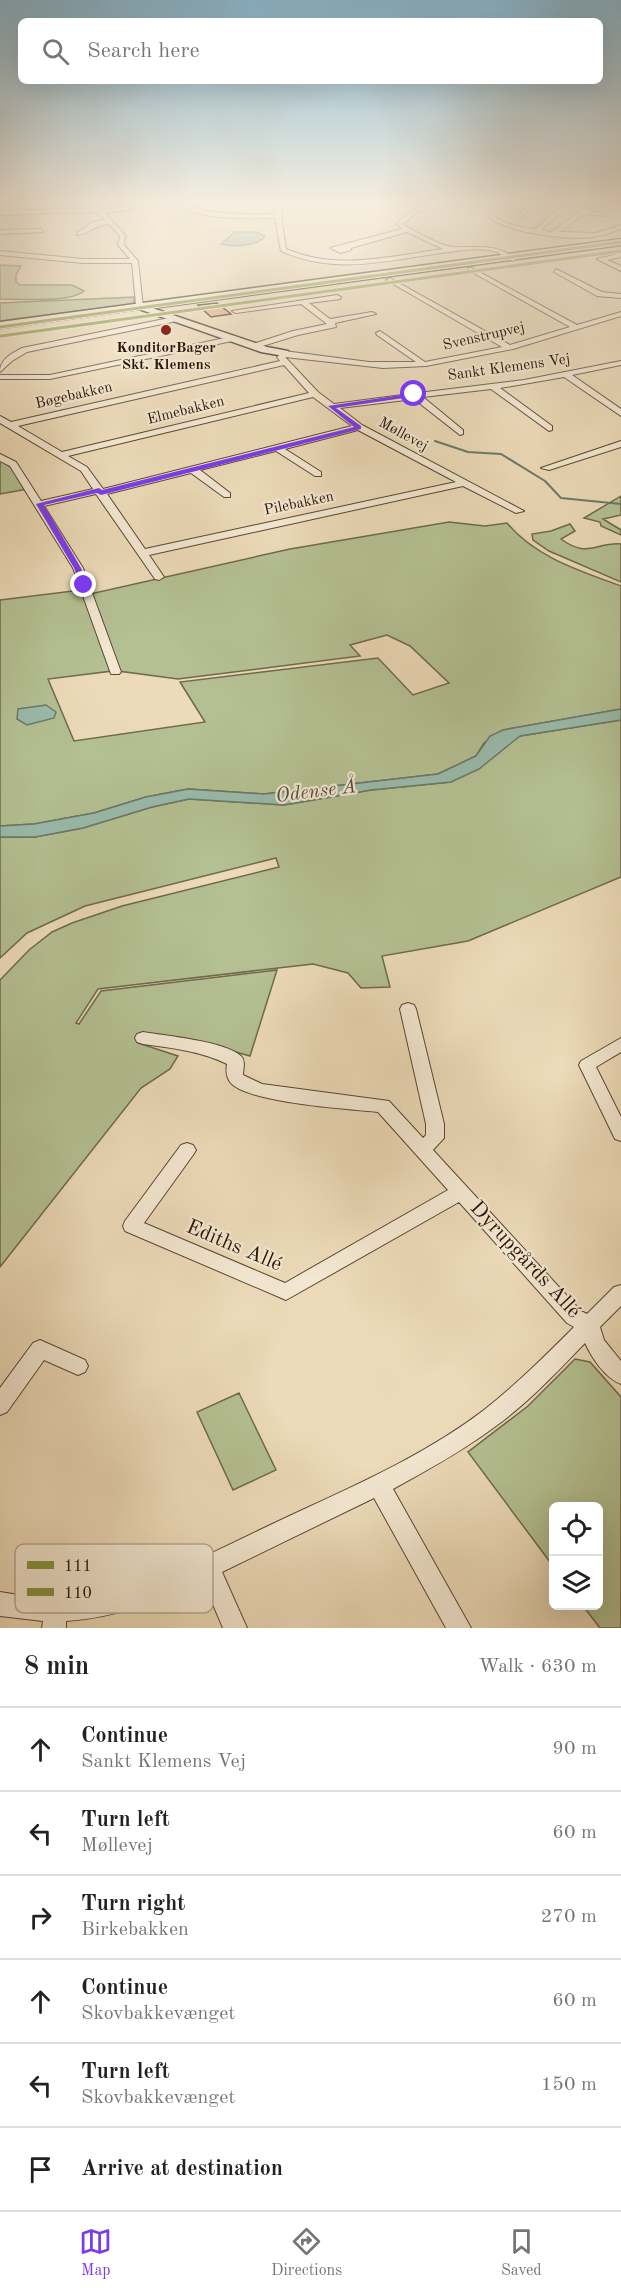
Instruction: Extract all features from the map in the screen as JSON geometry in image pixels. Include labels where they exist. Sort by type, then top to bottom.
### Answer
[{"type":"street","points":[[139,278],[145,304],[160,314],[234,338],[284,358]]},
{"type":"street","points":[[0,326],[145,304],[352,278]]},
{"type":"street","points":[[488,278],[575,327]]},
{"type":"street","points":[[569,278],[600,294],[621,296]]},
{"type":"street","points":[[390,280],[508,347]]},
{"type":"street","points":[[236,311],[337,297]]},
{"type":"street","points":[[256,346],[296,333],[333,325],[303,302]]},
{"type":"street","points":[[330,321],[372,314]]},
{"type":"street","name":"Svenstrupvej","points":[[284,358],[375,365],[423,364],[508,347],[621,314]]},
{"type":"street","points":[[0,370],[9,359],[25,350],[174,319]]},
{"type":"street","name":"Svenstrupvej","points":[[380,333],[423,364]]},
{"type":"street","points":[[0,377],[50,377],[234,338]]},
{"type":"street","name":"Møllevej","points":[[284,358],[315,394],[359,427],[519,511]]},
{"type":"street","name":"Bøgebakken","points":[[10,425],[284,358]]},
{"type":"street","name":"Sankt Klemens Vej","points":[[330,407],[414,394],[493,386],[621,363]]},
{"type":"street","points":[[565,374],[621,412]]},
{"type":"street","points":[[493,386],[549,428]]},
{"type":"street","name":"Elmebakken","points":[[64,454],[315,394]]},
{"type":"street","points":[[414,394],[460,432]]},
{"type":"street","points":[[0,419],[64,454],[84,469],[159,577]]},
{"type":"street","points":[[39,504],[359,427]]},
{"type":"street","points":[[546,468],[621,444]]},
{"type":"street","points":[[278,448],[318,474]]},
{"type":"street","points":[[0,458],[13,464],[78,568],[115,672]]},
{"type":"street","points":[[192,469],[227,495]]},
{"type":"street","name":"Pilebakken","points":[[142,553],[462,483]]},
{"type":"street","points":[[408,1010],[435,1124],[435,1138],[422,1149]]},
{"type":"street","name":"Dyrupgårds Allé","points":[[143,1038],[193,1046],[224,1054],[236,1061],[234,1074],[238,1081],[266,1091],[383,1106],[574,1317],[590,1326],[590,1334],[598,1349],[621,1375]]},
{"type":"street","points":[[621,1044],[587,1065],[621,1134]]},
{"type":"street","name":"Ediths Allé","points":[[187,1150],[132,1226],[286,1292],[460,1192]]},
{"type":"street","points":[[213,1565],[378,1485],[443,1449],[489,1418],[590,1326],[621,1293]]},
{"type":"street","points":[[0,1405],[40,1349],[78,1366]]},
{"type":"street","points":[[378,1485],[459,1628]]},
{"type":"street","points":[[213,1578],[235,1628]]},
{"type":"street","points":[[0,1604],[15,1608]]},
{"type":"street","points":[[33,1613],[55,1619],[77,1613]]},
{"type":"shaded area","points":[[0,278],[16,278],[16,282],[20,285],[72,285],[84,291],[77,295],[57,299],[0,299]]},
{"type":"shaded area","points":[[135,297],[133,304],[0,321],[0,303]]},
{"type":"shaded area","points":[[0,459],[10,465],[28,489],[0,494]]},
{"type":"shaded area","points":[[621,496],[621,515],[603,519],[621,530],[621,535],[601,526],[600,522],[584,518]]},
{"type":"shaded area","points":[[449,522],[485,526],[507,523],[531,545],[559,562],[621,586],[621,709],[503,730],[484,743],[476,756],[438,774],[264,794],[188,789],[146,797],[94,813],[34,824],[0,826],[0,600],[81,590],[112,671],[48,679],[74,741],[205,722],[180,682],[378,658],[413,695],[449,683],[410,646],[387,635],[350,645],[360,656],[178,679],[118,671],[90,594],[290,549]]},
{"type":"shaded area","points":[[570,524],[575,531],[561,539],[570,545],[585,549],[621,544],[621,582],[549,551],[533,540],[532,534],[551,531]]},
{"type":"shaded area","points":[[621,720],[621,877],[468,941],[382,956],[390,987],[361,988],[348,973],[313,964],[98,989],[76,1023],[79,1024],[101,991],[277,970],[250,1056],[189,1039],[142,1033],[138,1043],[178,1056],[170,1069],[141,1088],[0,1267],[0,980],[29,950],[52,932],[72,923],[122,906],[279,867],[276,858],[85,906],[27,933],[0,958],[0,837],[35,837],[83,828],[152,807],[189,799],[284,805],[371,790],[451,782],[520,736]]},
{"type":"shaded area","points":[[575,1359],[590,1362],[621,1397],[621,1628],[600,1628],[586,1610],[603,1610],[603,1502],[549,1502],[549,1561],[468,1452],[528,1406]]},
{"type":"shaded area","points":[[239,1393],[276,1470],[233,1490],[197,1412]]},
{"type":"water","points":[[46,705],[56,712],[54,718],[27,725],[17,719],[18,709]]},
{"type":"water","name":"Odense Å","points":[[621,709],[621,720],[520,736],[479,769],[451,782],[371,790],[284,805],[189,799],[152,807],[83,828],[35,837],[0,837],[0,826],[34,824],[94,813],[146,797],[188,789],[264,794],[438,774],[476,756],[490,736],[503,730]]},
{"type":"building","points":[[217,303],[231,314],[211,317],[198,305]]},
{"type":"waterway","points":[[435,441],[468,452],[501,454],[545,481],[561,498],[621,504]]},
{"type":"transit line","name":"111","points":[[0,327],[358,278]]},
{"type":"transit line","name":"110","points":[[1,336],[424,278]]},
{"type":"place","name":"KonditorBager Skt. Klemens","points":[[166,330]]},
{"type":"route","points":[[84,585],[78,568],[39,504],[99,490],[101,493],[359,427],[330,407],[414,394]]}]
